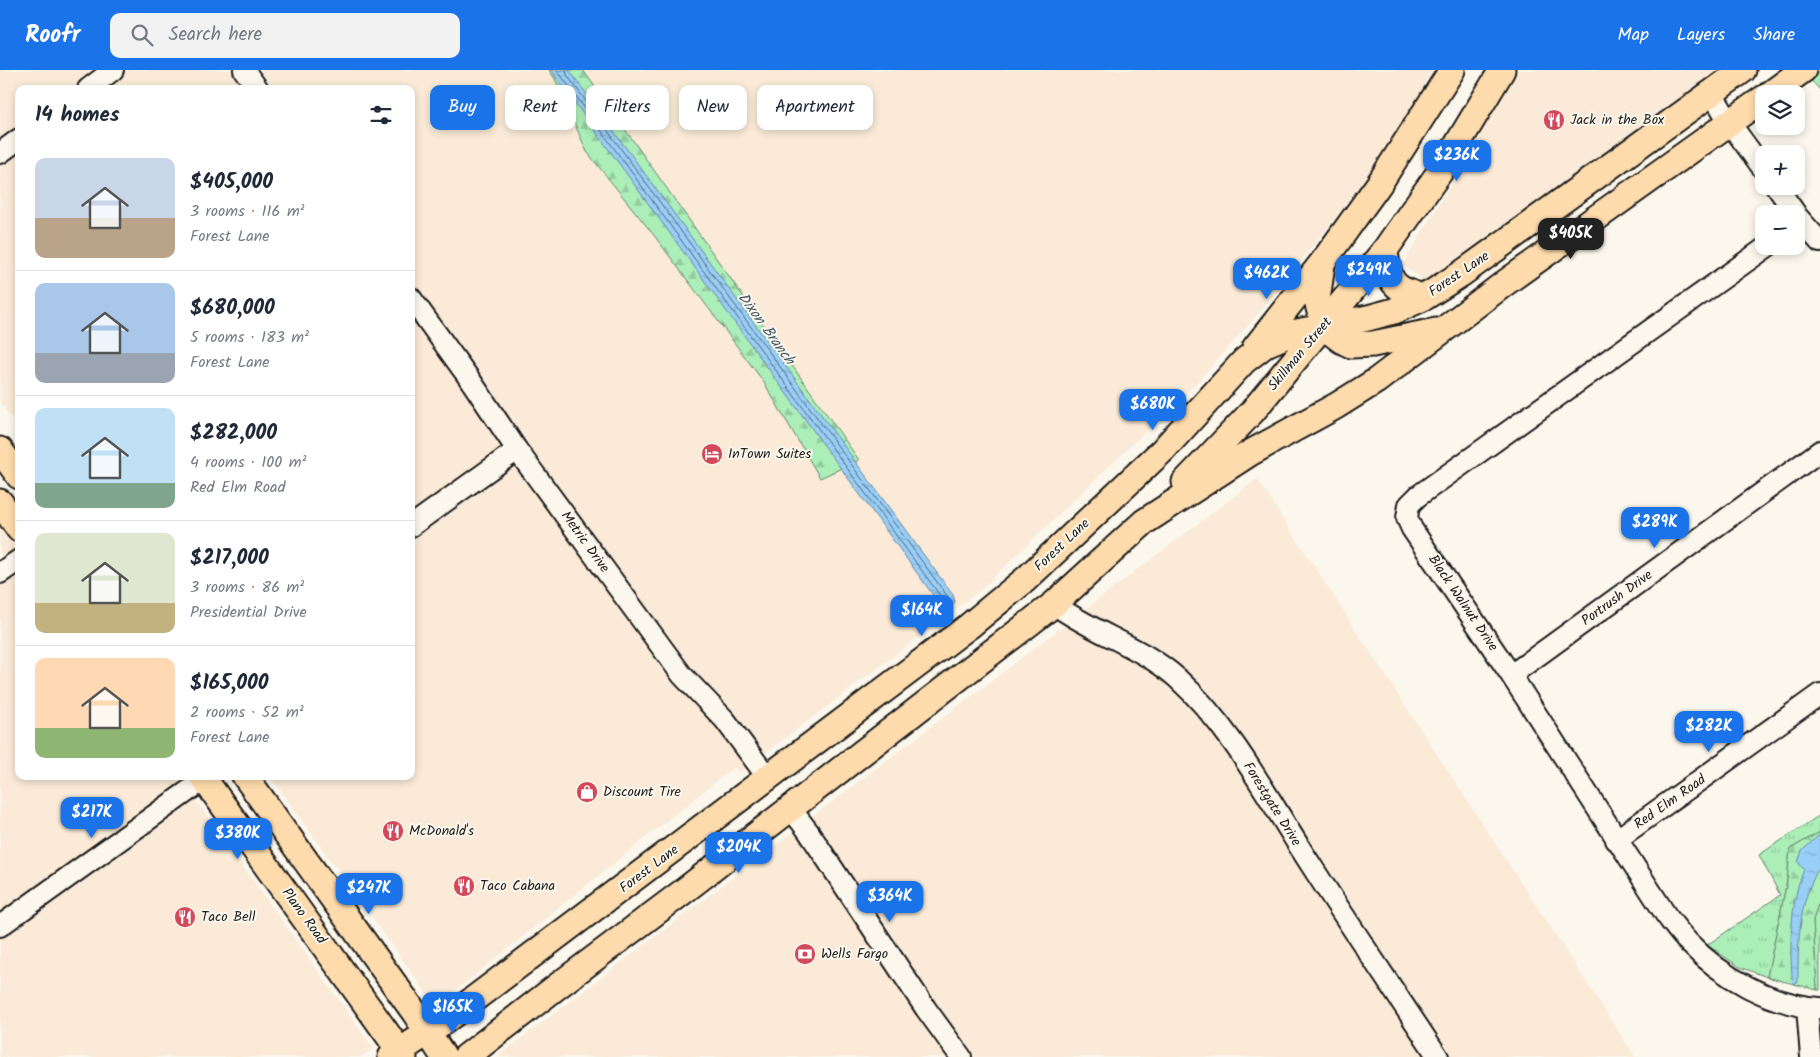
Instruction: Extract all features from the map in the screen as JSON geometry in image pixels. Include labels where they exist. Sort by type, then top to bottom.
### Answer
[{"type":"main road","points":[[1244,361],[1322,264],[1384,177],[1452,70]]},
{"type":"main road","name":"Skillman Street","points":[[1144,522],[1206,461],[1252,412],[1324,327],[1385,250],[1446,163],[1502,70]]},
{"type":"main road","name":"Forest Lane","points":[[398,1055],[969,626],[1026,579],[1163,450],[1244,361],[1266,344],[1292,333],[1394,311],[1425,296],[1461,274],[1743,70]]},
{"type":"main road","points":[[1782,85],[1803,70]]},
{"type":"main road","points":[[466,1057],[791,809],[1054,604],[1144,522],[1250,453],[1336,406],[1376,381],[1505,283],[1755,104]]},
{"type":"main road","points":[[1505,283],[1518,254],[1558,226],[1562,215],[1559,204]]},
{"type":"main road","points":[[1385,250],[1387,271],[1394,284],[1406,293],[1425,296]]},
{"type":"main road","points":[[1322,264],[1317,300],[1324,327],[1340,340],[1351,344],[1373,344],[1441,330]]},
{"type":"main road","points":[[0,450],[15,471]]},
{"type":"main road","points":[[0,502],[15,523]]},
{"type":"main road","points":[[1026,579],[1054,604]]},
{"type":"main road","points":[[768,778],[791,809]]},
{"type":"main road","name":"Plano Road","points":[[207,780],[398,1055]]},
{"type":"main road","points":[[248,780],[444,1057]]},
{"type":"street","points":[[93,85],[113,70]]},
{"type":"street","points":[[244,70],[255,85]]},
{"type":"street","points":[[1712,93],[1729,122],[1755,158]]},
{"type":"street","points":[[0,153],[15,142]]},
{"type":"street","points":[[1805,227],[1820,242]]},
{"type":"street","name":"Black Walnut Drive","points":[[1755,255],[1418,496],[1409,505],[1407,518],[1412,529],[1511,675],[1616,840],[1666,915],[1687,942],[1716,968],[1738,981],[1761,992],[1814,1007]]},
{"type":"street","name":"Metric Drive","points":[[415,303],[472,381],[517,450],[682,675],[729,724],[768,778]]},
{"type":"street","points":[[415,523],[517,450]]},
{"type":"street","name":"Portrush Drive","points":[[1511,675],[1820,451]]},
{"type":"street","points":[[0,573],[15,563]]},
{"type":"street","name":"Forestgate Drive","points":[[1054,604],[1073,618],[1147,656],[1175,676],[1194,695],[1235,745],[1311,866],[1438,1057]]},
{"type":"street","name":"Red Elm Road","points":[[1616,840],[1820,694]]},
{"type":"street","points":[[0,926],[201,780]]},
{"type":"street","points":[[791,809],[808,831],[926,1009],[961,1057]]},
{"type":"street","points":[[1811,1057],[1814,1007]]},
{"type":"shaded area","points":[[0,70],[1433,70],[1382,157],[1275,295],[1195,384],[979,591],[739,773],[734,767],[436,1006],[273,780],[415,780],[415,85],[15,85],[15,423],[0,402]]},
{"type":"shaded area","points":[[1519,70],[1726,70],[1429,284],[1403,265]]},
{"type":"shaded area","points":[[1257,479],[1635,1057],[497,1057]]},
{"type":"shaded area","points":[[0,527],[15,548],[15,780],[181,780],[373,1048],[361,1057],[0,1057]]},
{"type":"green space","points":[[549,70],[583,70],[594,85],[586,85],[586,130],[625,130],[859,460],[820,478],[763,381],[653,234],[587,152],[576,127],[576,85],[558,85]]},
{"type":"green space","points":[[1820,71],[1820,90],[1809,78]]},
{"type":"green space","points":[[1820,815],[1820,832],[1790,849],[1787,881],[1767,977],[1740,967],[1707,945],[1780,895],[1759,855]]},
{"type":"green space","points":[[1820,832],[1820,898],[1813,920],[1817,990],[1767,977],[1787,881],[1790,849]]},
{"type":"green space","points":[[1820,898],[1820,990],[1817,990],[1813,920]]},
{"type":"water","points":[[551,70],[569,70],[586,93],[586,118],[576,104],[576,85],[562,85]]},
{"type":"water","points":[[595,130],[613,130],[953,595],[955,602],[948,609],[941,606]]},
{"type":"water","points":[[1820,834],[1820,870],[1818,870],[1811,883],[1806,896],[1800,925],[1798,982],[1793,984],[1791,957],[1793,911],[1799,882],[1804,870],[1798,862],[1802,851]]},
{"type":"place","name":"Jack in the Box","points":[[1554,120]]},
{"type":"place","name":"InTown Suites","points":[[712,454]]},
{"type":"place","name":"Discount Tire","points":[[587,792]]},
{"type":"place","name":"McDonald's","points":[[393,831]]},
{"type":"place","name":"Taco Cabana","points":[[464,886]]},
{"type":"place","name":"Taco Bell","points":[[185,917]]},
{"type":"place","name":"Wells Fargo","points":[[805,954]]},
{"type":"water label","name":"Dixon Branch","points":[[766,329]]}]
